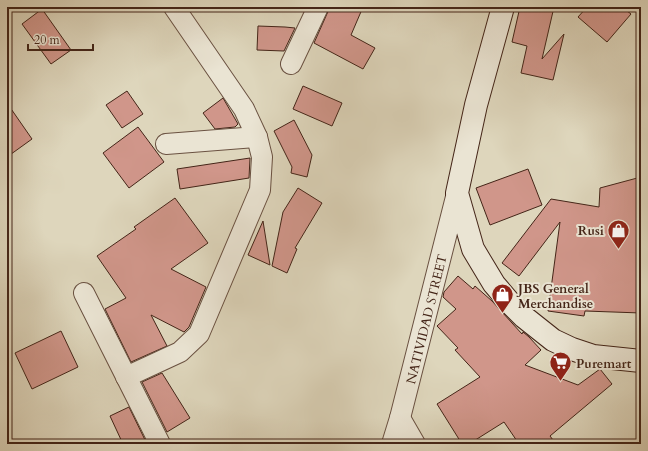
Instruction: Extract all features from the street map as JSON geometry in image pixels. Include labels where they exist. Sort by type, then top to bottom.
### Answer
[{"type":"main road","points":[[502,7],[476,105],[457,194],[473,249],[494,284],[524,317],[553,340],[572,349],[593,356],[641,361]]},
{"type":"street","points":[[126,377],[180,352],[199,334],[260,190],[262,157],[257,137],[244,109],[174,7]]},
{"type":"street","points":[[291,64],[318,7]]},
{"type":"street","points":[[166,144],[257,137]]},
{"type":"street","name":"NATIVIDAD STREET","points":[[392,444],[400,418],[457,194]]},
{"type":"street","points":[[84,293],[160,444]]},
{"type":"street","points":[[400,418],[415,444]]},
{"type":"building","points":[[330,7],[363,7],[351,35],[375,48],[363,69],[314,43]]},
{"type":"building","points":[[520,7],[554,7],[542,59],[564,34],[553,80],[521,73],[527,46],[512,42]]},
{"type":"building","points":[[587,7],[622,7],[631,14],[607,42],[578,17]]},
{"type":"building","points":[[42,9],[71,50],[51,64],[22,24]]},
{"type":"building","points":[[258,26],[295,28],[284,51],[257,50]]},
{"type":"building","points":[[303,86],[342,103],[332,126],[293,109]]},
{"type":"building","points":[[127,91],[143,114],[122,128],[106,105]]},
{"type":"building","points":[[223,98],[238,124],[235,127],[215,129],[203,113]]},
{"type":"building","points":[[7,103],[32,139],[7,157]]},
{"type":"building","points":[[294,120],[312,155],[307,177],[291,173],[292,167],[274,131]]},
{"type":"building","points":[[138,127],[164,162],[129,188],[103,153]]},
{"type":"building","points":[[250,158],[249,178],[180,189],[177,169]]},
{"type":"building","points":[[528,169],[542,205],[490,225],[476,188]]},
{"type":"building","points":[[641,177],[641,313],[585,311],[584,316],[548,311],[560,222],[519,276],[502,263],[551,199],[599,207],[600,188]]},
{"type":"building","points":[[298,188],[322,203],[295,248],[297,249],[287,273],[272,266],[283,212]]},
{"type":"building","points":[[175,198],[208,243],[171,269],[206,287],[189,327],[184,332],[151,315],[167,346],[131,362],[105,309],[126,298],[97,256],[136,229],[134,227]]},
{"type":"building","points":[[263,221],[270,265],[248,255]]},
{"type":"building","points":[[458,276],[473,289],[475,286],[492,301],[522,334],[523,332],[541,350],[525,365],[578,385],[600,369],[612,384],[550,436],[556,444],[519,444],[504,422],[469,444],[462,444],[437,404],[480,377],[455,350],[458,348],[437,326],[456,309],[443,297],[444,292]]},
{"type":"building","points":[[61,331],[78,367],[32,389],[15,353]]},
{"type":"building","points":[[162,373],[190,418],[167,432],[142,382]]},
{"type":"building","points":[[129,407],[147,444],[123,444],[110,416]]},
{"type":"place","name":"Rusi","points":[[619,250]]},
{"type":"place","name":"JBS General Merchandise","points":[[502,314]]},
{"type":"place","name":"Puremart","points":[[560,382]]}]
